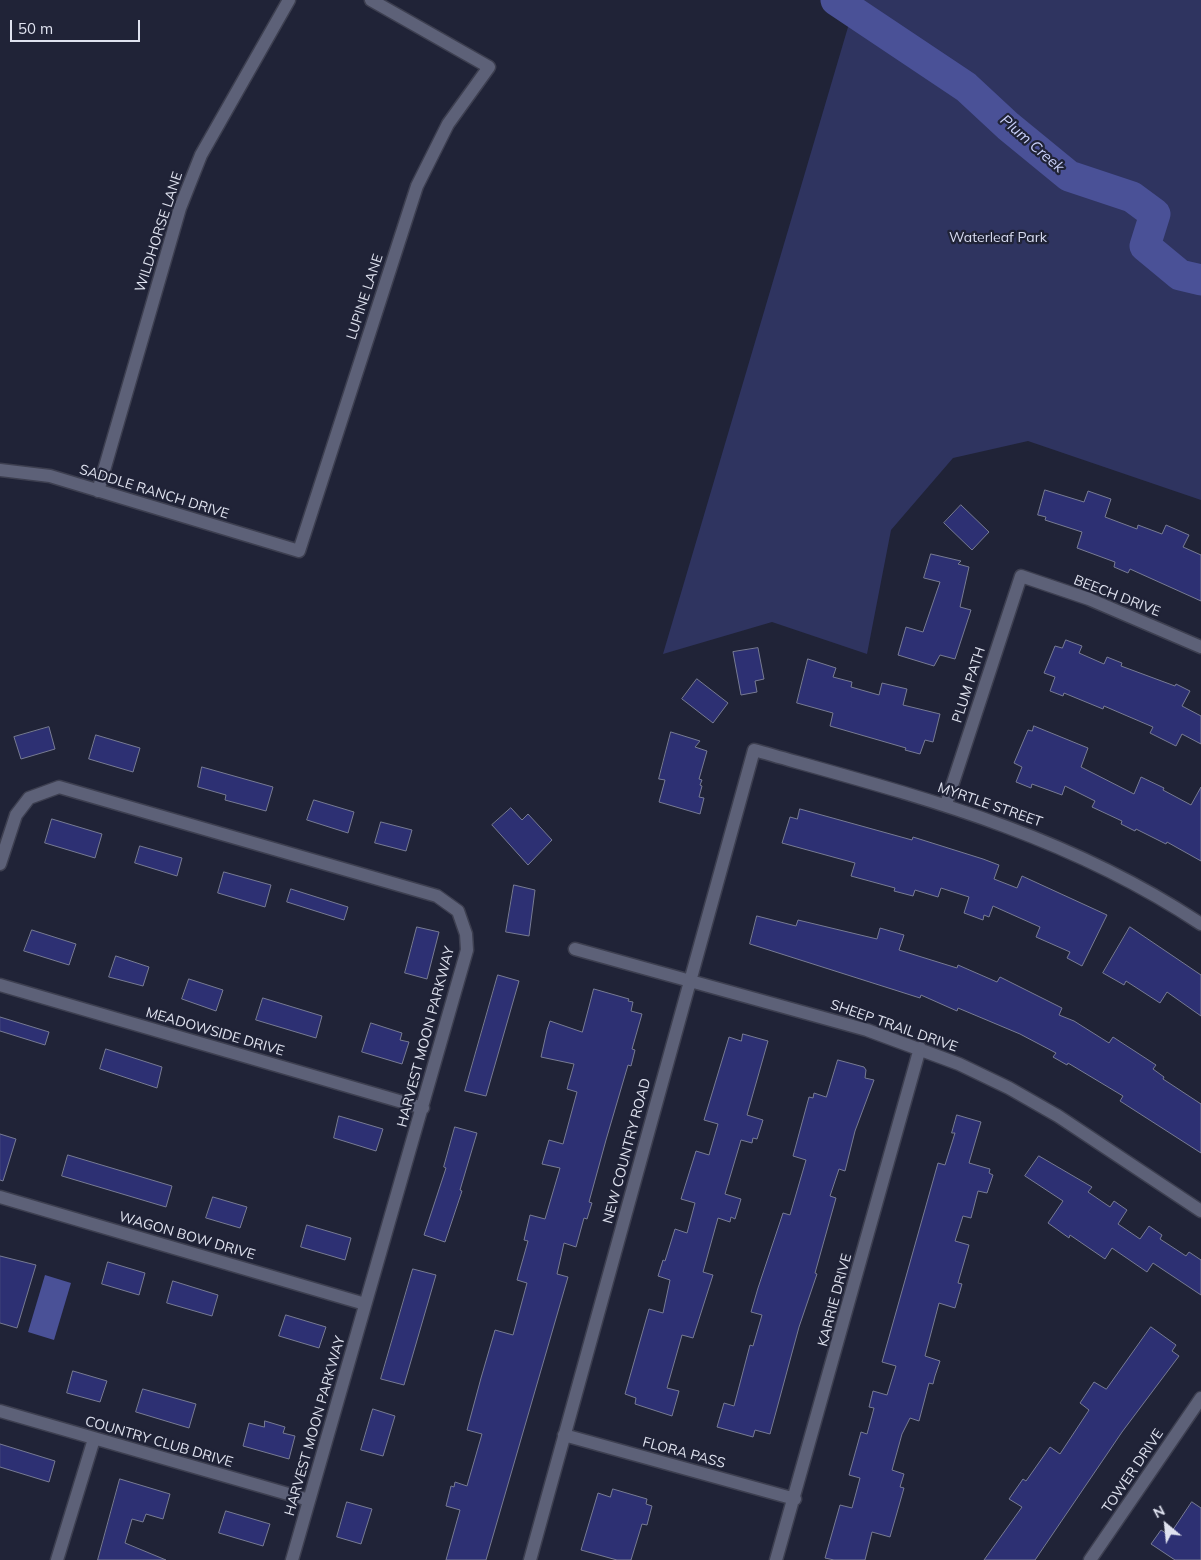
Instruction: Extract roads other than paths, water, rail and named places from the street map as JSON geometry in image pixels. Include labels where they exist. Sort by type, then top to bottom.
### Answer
[{"type":"street","name":"WILDHORSE LANE","points":[[98,491],[180,208],[201,155],[289,0]]},
{"type":"street","name":"LUPINE LANE","points":[[299,550],[417,186],[448,124],[489,67],[371,0]]},
{"type":"street","name":"SADDLE RANCH DRIVE","points":[[0,470],[50,476],[299,550]]},
{"type":"street","name":"BEECH DRIVE","points":[[1021,576],[1089,599],[1201,647]]},
{"type":"street","name":"PLUM PATH","points":[[946,804],[1021,576]]},
{"type":"street","name":"MYRTLE STREET","points":[[754,750],[946,804],[1055,844],[1120,876],[1201,924]]},
{"type":"street","name":"NEW COUNTRY ROAD","points":[[530,1560],[754,750]]},
{"type":"street","name":"HARVEST MOON PARKWAY","points":[[0,864],[16,815],[20,809],[29,798],[59,787],[437,896],[458,911],[466,934],[467,950],[292,1560]]},
{"type":"street","name":"SHEEP TRAIL DRIVE","points":[[574,949],[868,1030],[920,1048],[1009,1088],[1058,1116],[1201,1211]]},
{"type":"street","name":"MEADOWSIDE DRIVE","points":[[0,986],[423,1108]]},
{"type":"street","name":"KARRIE DRIVE","points":[[776,1560],[795,1499],[920,1048]]},
{"type":"street","name":"WAGON BOW DRIVE","points":[[0,1197],[365,1304]]},
{"type":"street","name":"TOWER DRIVE","points":[[1090,1560],[1201,1398]]},
{"type":"street","name":"COUNTRY CLUB DRIVE","points":[[0,1411],[310,1500]]},
{"type":"street","name":"FLORA PASS","points":[[564,1435],[795,1499]]},
{"type":"street","points":[[57,1560],[94,1439]]},
{"type":"waterway","name":"Plum Creek","points":[[836,0],[966,87],[1008,126],[1069,176],[1132,197],[1155,214],[1145,246],[1180,275],[1201,280]]},
{"type":"park label","name":"Waterleaf Park","points":[[998,238]]}]
